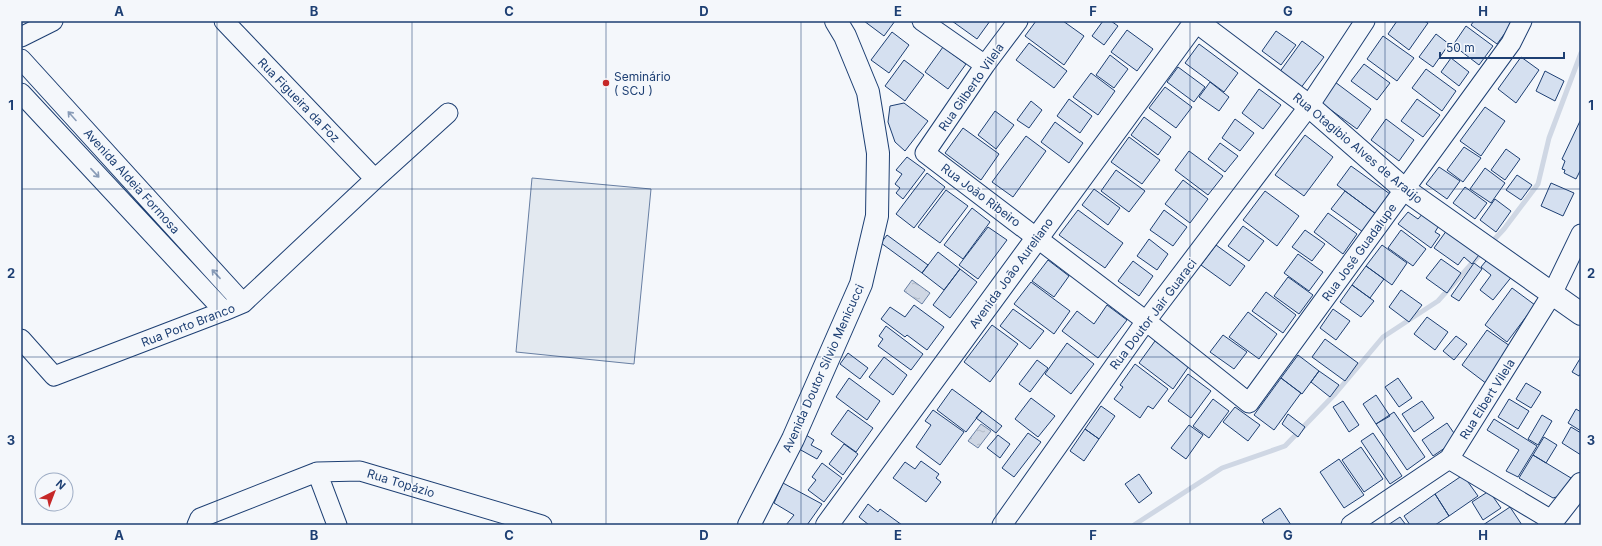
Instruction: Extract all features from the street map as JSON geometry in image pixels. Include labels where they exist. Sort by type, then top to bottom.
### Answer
[{"type":"main road","name":"Avenida Doutor Sílvio Menicucci","points":[[750,525],[760,501],[793,438],[861,284],[876,216],[878,153],[868,92],[845,36],[836,21]]},
{"type":"main road","name":"Rua Otagíbio Alves de Araújo","points":[[1196,21],[1309,106],[1404,189],[1581,314]]},
{"type":"main road","name":"Avenida João Aureliano","points":[[827,525],[1196,21]]},
{"type":"main road","points":[[1551,523],[1581,484]]},
{"type":"street","points":[[21,36],[53,21]]},
{"type":"street","name":"Rua Figueira da Foz","points":[[224,21],[375,179]]},
{"type":"street","points":[[922,21],[985,65]]},
{"type":"street","name":"Rua Gilberto Vilela","points":[[925,153],[985,65],[1018,21]]},
{"type":"street","name":"Rua Doutor Jair Guaraci","points":[[1002,525],[1146,320],[1309,106],[1366,21]]},
{"type":"street","name":"Rua José Guadalupe","points":[[1249,403],[1511,43],[1522,21]]},
{"type":"street","name":"Avenida Aldeia Formosa","points":[[21,59],[243,303]]},
{"type":"street","points":[[23,95],[42,82]]},
{"type":"street","name":"Avenida Aldeia Formosa","points":[[23,95],[224,311]]},
{"type":"street","name":"Rua Porto Branco","points":[[21,339],[54,376],[243,303],[375,179],[448,113]]},
{"type":"street","points":[[74,150],[90,135]]},
{"type":"street","name":"Rua João Ribeiro","points":[[925,153],[1146,320],[1249,403]]},
{"type":"street","points":[[132,213],[147,198]]},
{"type":"street","name":"Rua Elbert Vilela","points":[[1351,525],[1449,459],[1552,294],[1581,234]]},
{"type":"street","points":[[177,261],[192,247]]},
{"type":"street","points":[[1449,459],[1551,523]]},
{"type":"street","name":"Rua Topázio","points":[[197,525],[200,518],[317,472],[360,470],[542,525]]},
{"type":"street","points":[[317,472],[337,525]]},
{"type":"shaded area","points":[[532,178],[651,189],[634,364],[516,352]]},
{"type":"water","points":[[912,280],[930,293],[922,304],[904,291]]},
{"type":"water","points":[[981,424],[991,431],[978,448],[968,441]]},
{"type":"building","points":[[864,21],[895,21],[884,36]]},
{"type":"building","points":[[952,21],[990,21],[977,39]]},
{"type":"building","points":[[1036,21],[1063,21],[1084,36],[1064,65],[1025,36]]},
{"type":"building","points":[[1103,21],[1111,21],[1118,26],[1104,45],[1092,36]]},
{"type":"building","points":[[1397,21],[1424,21],[1428,23],[1409,50],[1388,34]]},
{"type":"building","points":[[1474,21],[1513,22],[1497,44],[1471,25]]},
{"type":"building","points":[[1466,26],[1493,46],[1479,65],[1453,45]]},
{"type":"building","points":[[1127,30],[1153,49],[1137,71],[1111,52]]},
{"type":"building","points":[[1276,31],[1296,45],[1281,65],[1262,51]]},
{"type":"building","points":[[892,32],[909,45],[889,73],[871,60]]},
{"type":"building","points":[[1436,34],[1449,44],[1433,67],[1419,57]]},
{"type":"building","points":[[1383,36],[1414,58],[1397,81],[1367,59]]},
{"type":"building","points":[[1302,41],[1324,57],[1300,89],[1279,73]]},
{"type":"building","points":[[1029,43],[1067,71],[1054,88],[1016,60]]},
{"type":"building","points":[[1199,44],[1238,73],[1224,92],[1185,63]]},
{"type":"building","points":[[943,47],[966,64],[948,89],[925,72]]},
{"type":"building","points":[[1110,55],[1128,69],[1114,88],[1096,75]]},
{"type":"building","points":[[1521,57],[1539,70],[1516,103],[1498,89]]},
{"type":"building","points":[[1451,58],[1469,72],[1459,86],[1441,72]]},
{"type":"building","points":[[904,60],[924,75],[905,101],[885,86]]},
{"type":"building","points":[[1364,64],[1390,83],[1377,100],[1351,81]]},
{"type":"building","points":[[1178,67],[1205,87],[1194,102],[1167,82]]},
{"type":"building","points":[[1426,69],[1456,91],[1442,111],[1412,88]]},
{"type":"building","points":[[1545,71],[1564,81],[1555,101],[1536,91]]},
{"type":"building","points":[[1091,73],[1115,91],[1098,115],[1073,97]]},
{"type":"building","points":[[1210,82],[1229,97],[1219,111],[1199,97]]},
{"type":"building","points":[[1335,82],[1371,109],[1357,129],[1320,102]]},
{"type":"building","points":[[1165,87],[1192,107],[1176,128],[1149,108]]},
{"type":"building","points":[[1259,89],[1281,105],[1263,129],[1242,113]]},
{"type":"building","points":[[1069,99],[1092,116],[1080,133],[1057,116]]},
{"type":"building","points":[[1417,99],[1440,115],[1423,137],[1401,121]]},
{"type":"building","points":[[1031,101],[1042,110],[1029,128],[1017,120]]},
{"type":"building","points":[[904,103],[928,121],[905,151],[895,142],[888,122],[890,106]]},
{"type":"building","points":[[1485,107],[1505,121],[1481,156],[1460,141]]},
{"type":"building","points":[[995,111],[1014,125],[996,149],[978,135]]},
{"type":"building","points":[[1144,117],[1171,137],[1158,155],[1131,135]]},
{"type":"building","points":[[1235,119],[1254,133],[1240,151],[1222,138]]},
{"type":"building","points":[[1386,119],[1414,140],[1399,161],[1371,140]]},
{"type":"building","points":[[1581,119],[1581,169],[1576,179],[1564,173],[1565,170],[1562,169],[1565,161],[1562,159]]},
{"type":"building","points":[[1055,122],[1083,143],[1069,163],[1041,142]]},
{"type":"building","points":[[963,128],[999,154],[981,180],[945,153]]},
{"type":"building","points":[[1305,135],[1333,157],[1304,196],[1275,175]]},
{"type":"building","points":[[1026,136],[1046,151],[1013,197],[992,182]]},
{"type":"building","points":[[1129,137],[1160,160],[1142,184],[1111,162]]},
{"type":"building","points":[[1220,143],[1238,156],[1225,172],[1208,159]]},
{"type":"building","points":[[1464,147],[1481,158],[1463,182],[1447,170]]},
{"type":"building","points":[[1506,149],[1520,159],[1505,180],[1491,170]]},
{"type":"building","points":[[1189,151],[1223,176],[1208,195],[1175,170]]},
{"type":"building","points":[[907,157],[925,170],[903,199],[896,193],[900,188],[895,184],[902,174],[896,170]]},
{"type":"building","points":[[1351,166],[1390,194],[1376,214],[1337,185]]},
{"type":"building","points":[[1439,167],[1460,181],[1447,199],[1426,184]]},
{"type":"building","points":[[1485,168],[1505,183],[1491,203],[1470,189]]},
{"type":"building","points":[[1116,170],[1145,191],[1129,212],[1101,191]]},
{"type":"building","points":[[927,173],[945,187],[914,228],[896,214]]},
{"type":"building","points":[[1517,175],[1532,185],[1521,200],[1506,190]]},
{"type":"building","points":[[1183,180],[1208,199],[1190,223],[1165,204]]},
{"type":"building","points":[[1551,183],[1574,193],[1563,216],[1541,206]]},
{"type":"building","points":[[1465,187],[1487,203],[1475,219],[1453,203]]},
{"type":"building","points":[[1094,189],[1120,208],[1108,225],[1082,205]]},
{"type":"building","points":[[946,190],[968,206],[940,243],[918,227]]},
{"type":"building","points":[[1265,191],[1299,216],[1277,246],[1243,220]]},
{"type":"building","points":[[1345,191],[1376,214],[1363,232],[1331,209]]},
{"type":"building","points":[[1495,199],[1511,211],[1496,232],[1480,220]]},
{"type":"building","points":[[972,208],[990,222],[963,259],[944,245]]},
{"type":"building","points":[[1078,210],[1123,243],[1105,268],[1059,235]]},
{"type":"building","points":[[1164,210],[1187,227],[1173,246],[1150,230]]},
{"type":"building","points":[[1408,212],[1418,219],[1424,212],[1440,224],[1435,232],[1440,235],[1431,248],[1398,224]]},
{"type":"building","points":[[1328,213],[1357,234],[1343,254],[1314,232]]},
{"type":"building","points":[[1243,226],[1264,241],[1249,261],[1228,246]]},
{"type":"building","points":[[988,227],[1007,240],[978,279],[959,265]]},
{"type":"building","points":[[1305,230],[1325,244],[1312,261],[1292,247]]},
{"type":"building","points":[[1401,230],[1426,249],[1413,266],[1388,248]]},
{"type":"building","points":[[1447,230],[1482,251],[1472,264],[1464,257],[1458,265],[1434,248]]},
{"type":"building","points":[[887,235],[928,265],[922,273],[881,243]]},
{"type":"building","points":[[1149,239],[1168,254],[1157,270],[1137,256]]},
{"type":"building","points":[[1216,245],[1245,266],[1230,286],[1201,265]]},
{"type":"building","points":[[1382,245],[1407,263],[1392,285],[1366,266]]},
{"type":"building","points":[[938,252],[960,269],[944,290],[922,273]]},
{"type":"building","points":[[1298,254],[1323,272],[1309,291],[1284,273]]},
{"type":"building","points":[[1490,256],[1513,275],[1493,300],[1480,290],[1491,275],[1481,267]]},
{"type":"building","points":[[1441,259],[1461,273],[1447,293],[1426,278]]},
{"type":"building","points":[[1048,260],[1069,276],[1054,297],[1032,281]]},
{"type":"building","points":[[1133,261],[1153,276],[1139,296],[1118,281]]},
{"type":"building","points":[[1474,263],[1482,269],[1459,301],[1451,296]]},
{"type":"building","points":[[1366,266],[1384,279],[1370,298],[1352,285]]},
{"type":"building","points":[[960,269],[977,282],[950,318],[933,305]]},
{"type":"building","points":[[1288,277],[1313,295],[1299,314],[1274,296]]},
{"type":"building","points":[[1031,282],[1070,311],[1054,334],[1014,304]]},
{"type":"building","points":[[1352,285],[1374,301],[1361,317],[1340,302]]},
{"type":"building","points":[[1512,288],[1535,305],[1507,342],[1485,325]]},
{"type":"building","points":[[1401,290],[1422,305],[1409,322],[1389,307]]},
{"type":"building","points":[[1266,292],[1296,315],[1283,333],[1252,311]]},
{"type":"building","points":[[914,305],[944,327],[927,350],[907,335],[905,337],[881,319],[890,307],[905,317]]},
{"type":"building","points":[[1107,305],[1127,320],[1098,358],[1062,331],[1077,311],[1094,324]]},
{"type":"building","points":[[1013,309],[1044,331],[1030,349],[1000,326]]},
{"type":"building","points":[[1333,309],[1350,321],[1336,340],[1320,328]]},
{"type":"building","points":[[1248,312],[1277,334],[1259,359],[1229,337]]},
{"type":"building","points":[[1427,317],[1448,332],[1435,350],[1414,334]]},
{"type":"building","points":[[992,325],[1018,344],[990,382],[964,362]]},
{"type":"building","points":[[886,326],[923,354],[911,370],[878,346],[883,339],[879,336]]},
{"type":"building","points":[[1487,330],[1510,346],[1487,384],[1462,365]]},
{"type":"building","points":[[1223,335],[1247,352],[1234,369],[1210,352]]},
{"type":"building","points":[[1456,336],[1467,344],[1454,360],[1443,351]]},
{"type":"building","points":[[1325,339],[1358,363],[1345,381],[1312,357]]},
{"type":"building","points":[[1155,341],[1189,366],[1173,389],[1139,363]]},
{"type":"building","points":[[1067,343],[1094,364],[1071,394],[1045,374]]},
{"type":"building","points":[[848,353],[868,368],[860,379],[840,364]]},
{"type":"building","points":[[1298,355],[1319,371],[1302,394],[1281,378]]},
{"type":"building","points":[[884,357],[907,375],[893,395],[869,377]]},
{"type":"building","points":[[1581,357],[1581,373],[1579,376],[1572,372]]},
{"type":"building","points":[[1037,360],[1048,368],[1030,392],[1019,384]]},
{"type":"building","points":[[1135,364],[1168,389],[1153,409],[1148,406],[1140,418],[1114,399],[1123,387],[1120,385]]},
{"type":"building","points":[[1319,371],[1339,385],[1330,397],[1311,382]]},
{"type":"building","points":[[1188,374],[1211,391],[1191,418],[1168,401]]},
{"type":"building","points":[[849,378],[880,401],[867,420],[836,397]]},
{"type":"building","points":[[1281,378],[1301,393],[1274,430],[1254,415]]},
{"type":"building","points":[[1398,378],[1412,398],[1399,407],[1385,387]]},
{"type":"building","points":[[1526,383],[1541,392],[1531,408],[1516,399]]},
{"type":"building","points":[[952,389],[982,411],[966,432],[937,410]]},
{"type":"building","points":[[1376,395],[1390,416],[1376,424],[1363,404]]},
{"type":"building","points":[[1031,398],[1055,416],[1038,437],[1015,419]]},
{"type":"building","points":[[1213,399],[1229,411],[1209,438],[1193,426]]},
{"type":"building","points":[[1509,399],[1529,411],[1518,429],[1498,417]]},
{"type":"building","points":[[1343,401],[1359,425],[1349,432],[1333,407]]},
{"type":"building","points":[[1422,401],[1434,418],[1414,432],[1402,414]]},
{"type":"building","points":[[1101,406],[1115,416],[1099,439],[1085,429]]},
{"type":"building","points":[[1235,407],[1260,425],[1248,441],[1223,422]]},
{"type":"building","points":[[1576,409],[1581,412],[1581,431],[1568,423]]},
{"type":"building","points":[[848,410],[873,428],[856,452],[831,434]]},
{"type":"building","points":[[933,410],[964,432],[940,465],[916,447],[931,425],[925,421]]},
{"type":"building","points":[[982,411],[1002,426],[996,433],[976,418]]},
{"type":"building","points":[[1394,412],[1425,457],[1407,470],[1376,424]]},
{"type":"building","points":[[1288,414],[1305,427],[1298,437],[1282,424]]},
{"type":"building","points":[[1542,415],[1552,421],[1538,445],[1528,439]]},
{"type":"building","points":[[1494,419],[1537,446],[1518,477],[1506,471],[1519,450],[1487,430]]},
{"type":"building","points":[[1447,423],[1458,439],[1433,456],[1422,440]]},
{"type":"building","points":[[1189,425],[1203,435],[1186,459],[1171,448]]},
{"type":"building","points":[[1571,427],[1581,433],[1581,455],[1562,443]]},
{"type":"building","points":[[1085,429],[1099,439],[1084,461],[1070,451]]},
{"type":"building","points":[[1028,433],[1041,442],[1014,477],[1002,468]]},
{"type":"building","points":[[1373,433],[1402,476],[1390,484],[1361,441]]},
{"type":"building","points":[[806,435],[814,440],[811,445],[822,451],[817,459],[799,449]]},
{"type":"building","points":[[998,435],[1010,444],[1000,458],[987,448]]},
{"type":"building","points":[[1544,437],[1557,445],[1546,463],[1533,455]]},
{"type":"building","points":[[844,444],[858,454],[843,475],[829,464]]},
{"type":"building","points":[[1361,447],[1383,479],[1364,492],[1342,460]]},
{"type":"building","points":[[1533,455],[1571,478],[1560,496],[1553,498],[1519,478]]},
{"type":"building","points":[[1339,459],[1364,495],[1344,508],[1320,472]]},
{"type":"building","points":[[921,461],[939,474],[936,478],[941,482],[926,502],[893,478],[905,462],[915,469]]},
{"type":"building","points":[[822,463],[842,478],[824,502],[808,490],[816,480],[812,477]]},
{"type":"building","points":[[1139,474],[1152,493],[1139,503],[1125,484]]},
{"type":"building","points":[[1463,475],[1478,496],[1449,516],[1435,494]]},
{"type":"building","points":[[783,483],[822,504],[807,525],[786,525],[794,515],[774,503]]},
{"type":"building","points":[[1489,491],[1501,508],[1483,520],[1472,502]]},
{"type":"building","points":[[1435,494],[1449,516],[1435,525],[1410,525],[1404,516]]},
{"type":"building","points":[[868,504],[878,512],[880,509],[902,525],[869,525],[859,517]]},
{"type":"building","points":[[1510,507],[1522,525],[1483,525]]},
{"type":"building","points":[[1280,508],[1291,525],[1265,525],[1262,520]]},
{"type":"building","points":[[1400,517],[1406,525],[1388,525]]},
{"type":"waterway","points":[[1490,244],[1504,229],[1538,184],[1549,138],[1581,53]]},
{"type":"waterway","points":[[1134,525],[1222,468],[1285,446],[1335,394],[1383,337],[1438,301],[1483,251]]},
{"type":"place","name":"Seminário ( SCJ )","points":[[606,83]]}]
